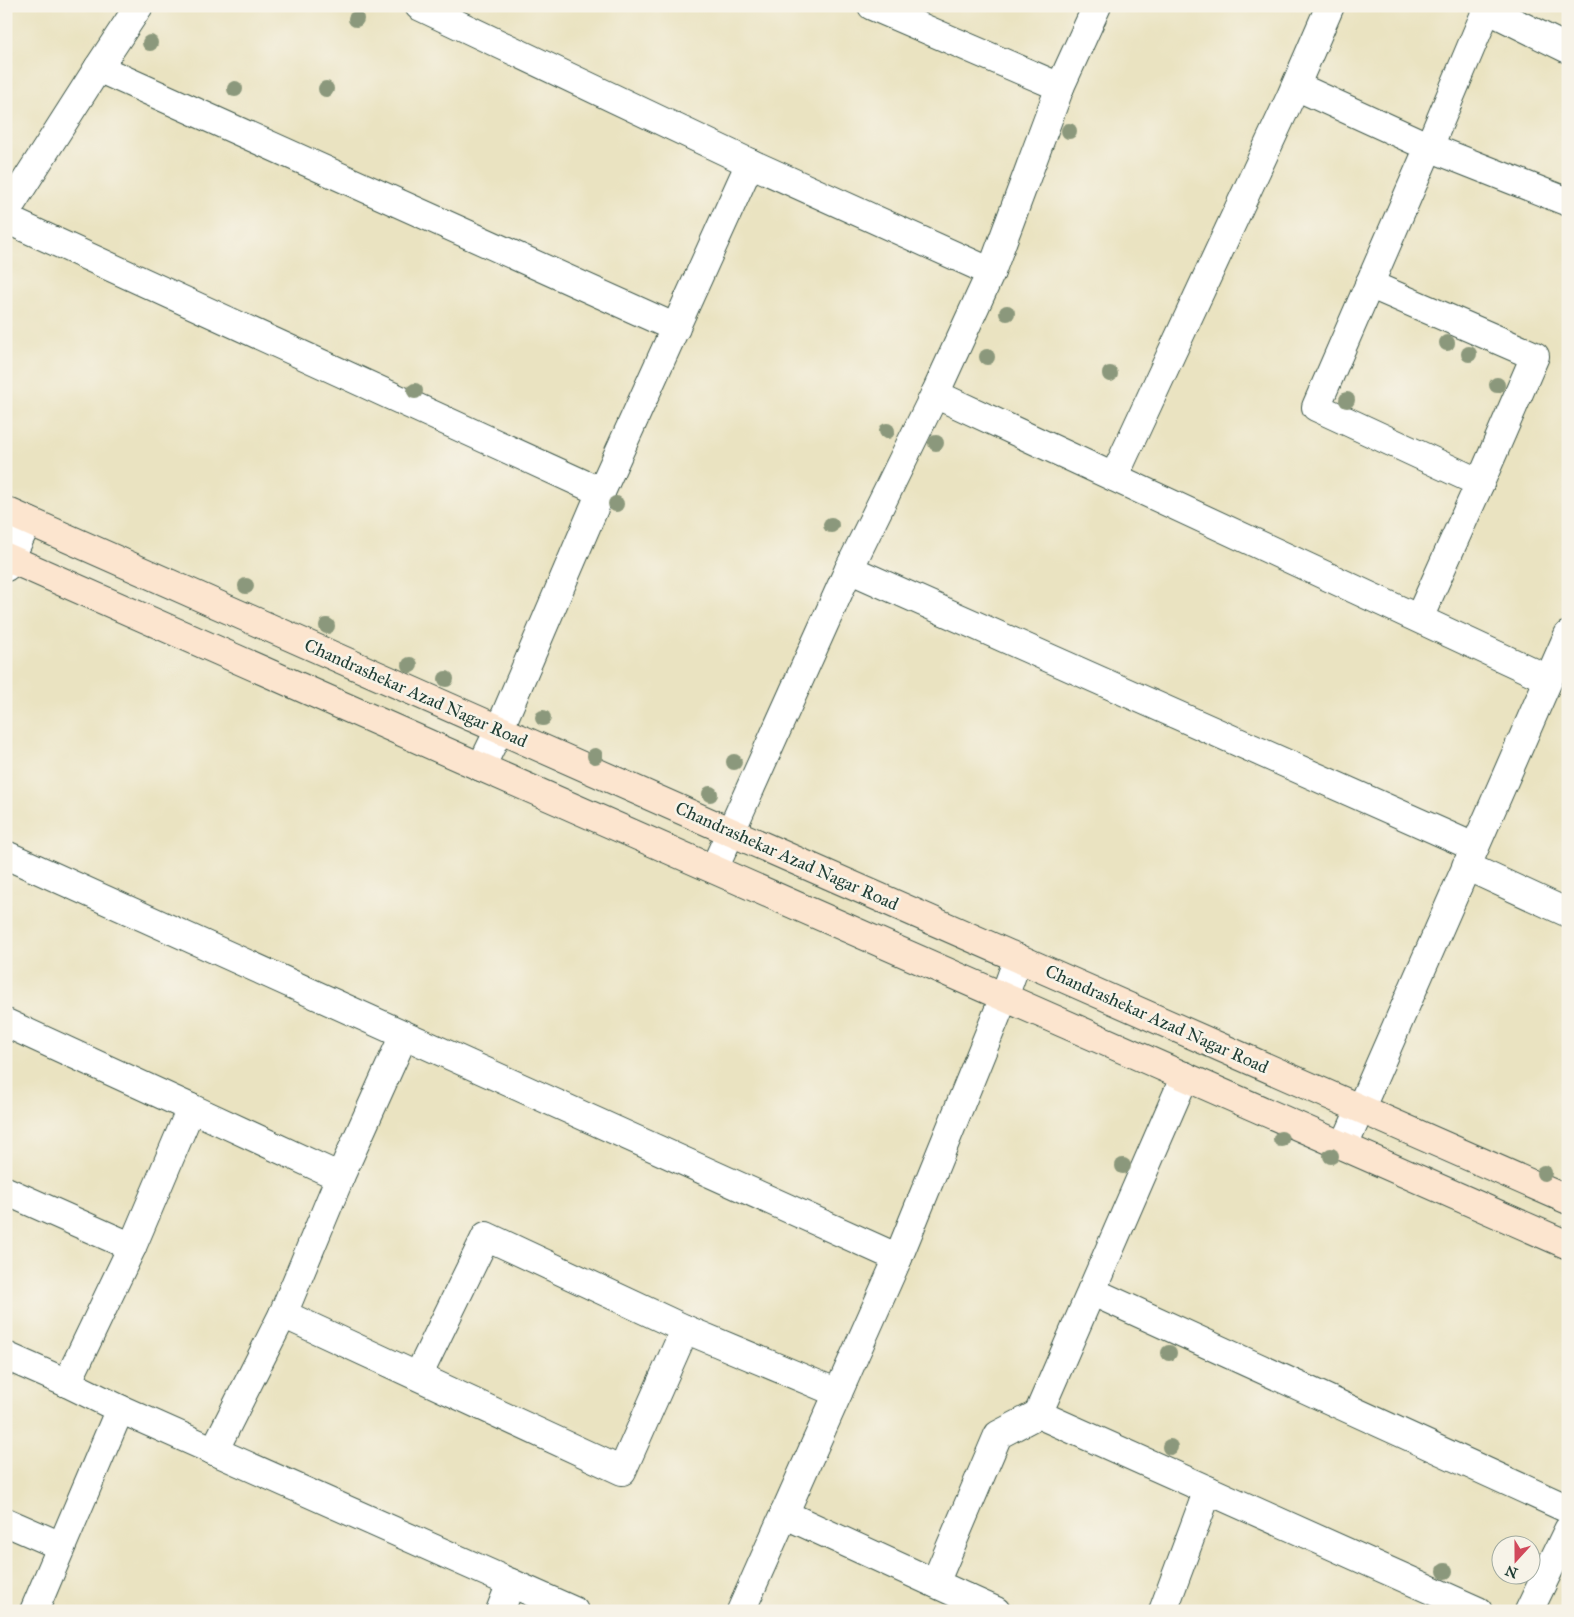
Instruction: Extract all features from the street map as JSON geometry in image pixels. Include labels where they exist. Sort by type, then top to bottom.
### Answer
[{"type":"street","points":[[6,212],[139,6]]},
{"type":"street","points":[[419,6],[750,163],[991,272]]},
{"type":"street","points":[[872,6],[1060,87]]},
{"type":"street","points":[[714,869],[849,569],[991,272],[1060,87],[1097,6]]},
{"type":"street","points":[[1114,477],[1296,86],[1330,6]]},
{"type":"street","points":[[1480,484],[1316,407],[1488,8],[1568,49]]},
{"type":"street","points":[[98,68],[676,328]]},
{"type":"street","points":[[1296,86],[1429,147],[1568,202]]},
{"type":"street","points":[[481,767],[499,730],[601,492],[750,163]]},
{"type":"street","points":[[6,219],[601,492]]},
{"type":"street","points":[[1369,284],[1536,356],[1419,618]]},
{"type":"street","points":[[934,394],[1548,679]]},
{"type":"street","points":[[17,516],[7,561],[714,869],[1568,1245]]},
{"type":"street","name":"Chandrashekar Azad Nagar Road","points":[[17,516],[1568,1200]]},
{"type":"street","points":[[849,569],[1470,857],[1568,913]]},
{"type":"street","points":[[1344,1146],[1568,635]]},
{"type":"street","points":[[6,855],[898,1258]]},
{"type":"street","points":[[741,1611],[898,1258],[1018,958]]},
{"type":"street","points":[[6,1023],[340,1177]]},
{"type":"street","points":[[214,1451],[283,1314],[340,1177],[404,1035]]},
{"type":"street","points":[[935,1583],[998,1435],[1038,1414],[1184,1076]]},
{"type":"street","points":[[67,1383],[132,1247],[191,1108]]},
{"type":"street","points":[[6,1191],[132,1247]]},
{"type":"street","points":[[418,1376],[486,1236],[685,1329],[838,1393]]},
{"type":"street","points":[[1091,1290],[1568,1509]]},
{"type":"street","points":[[283,1314],[622,1471],[685,1329]]},
{"type":"street","points":[[6,1356],[120,1409],[574,1611]]},
{"type":"street","points":[[34,1611],[120,1409]]},
{"type":"street","points":[[1038,1414],[1478,1611]]},
{"type":"street","points":[[1163,1611],[1208,1490]]},
{"type":"street","points":[[784,1514],[935,1583],[965,1604],[996,1611]]},
{"type":"street","points":[[6,1522],[61,1546]]},
{"type":"street","points":[[1529,1611],[1568,1530]]},
{"type":"street","points":[[500,1611],[512,1583]]}]
